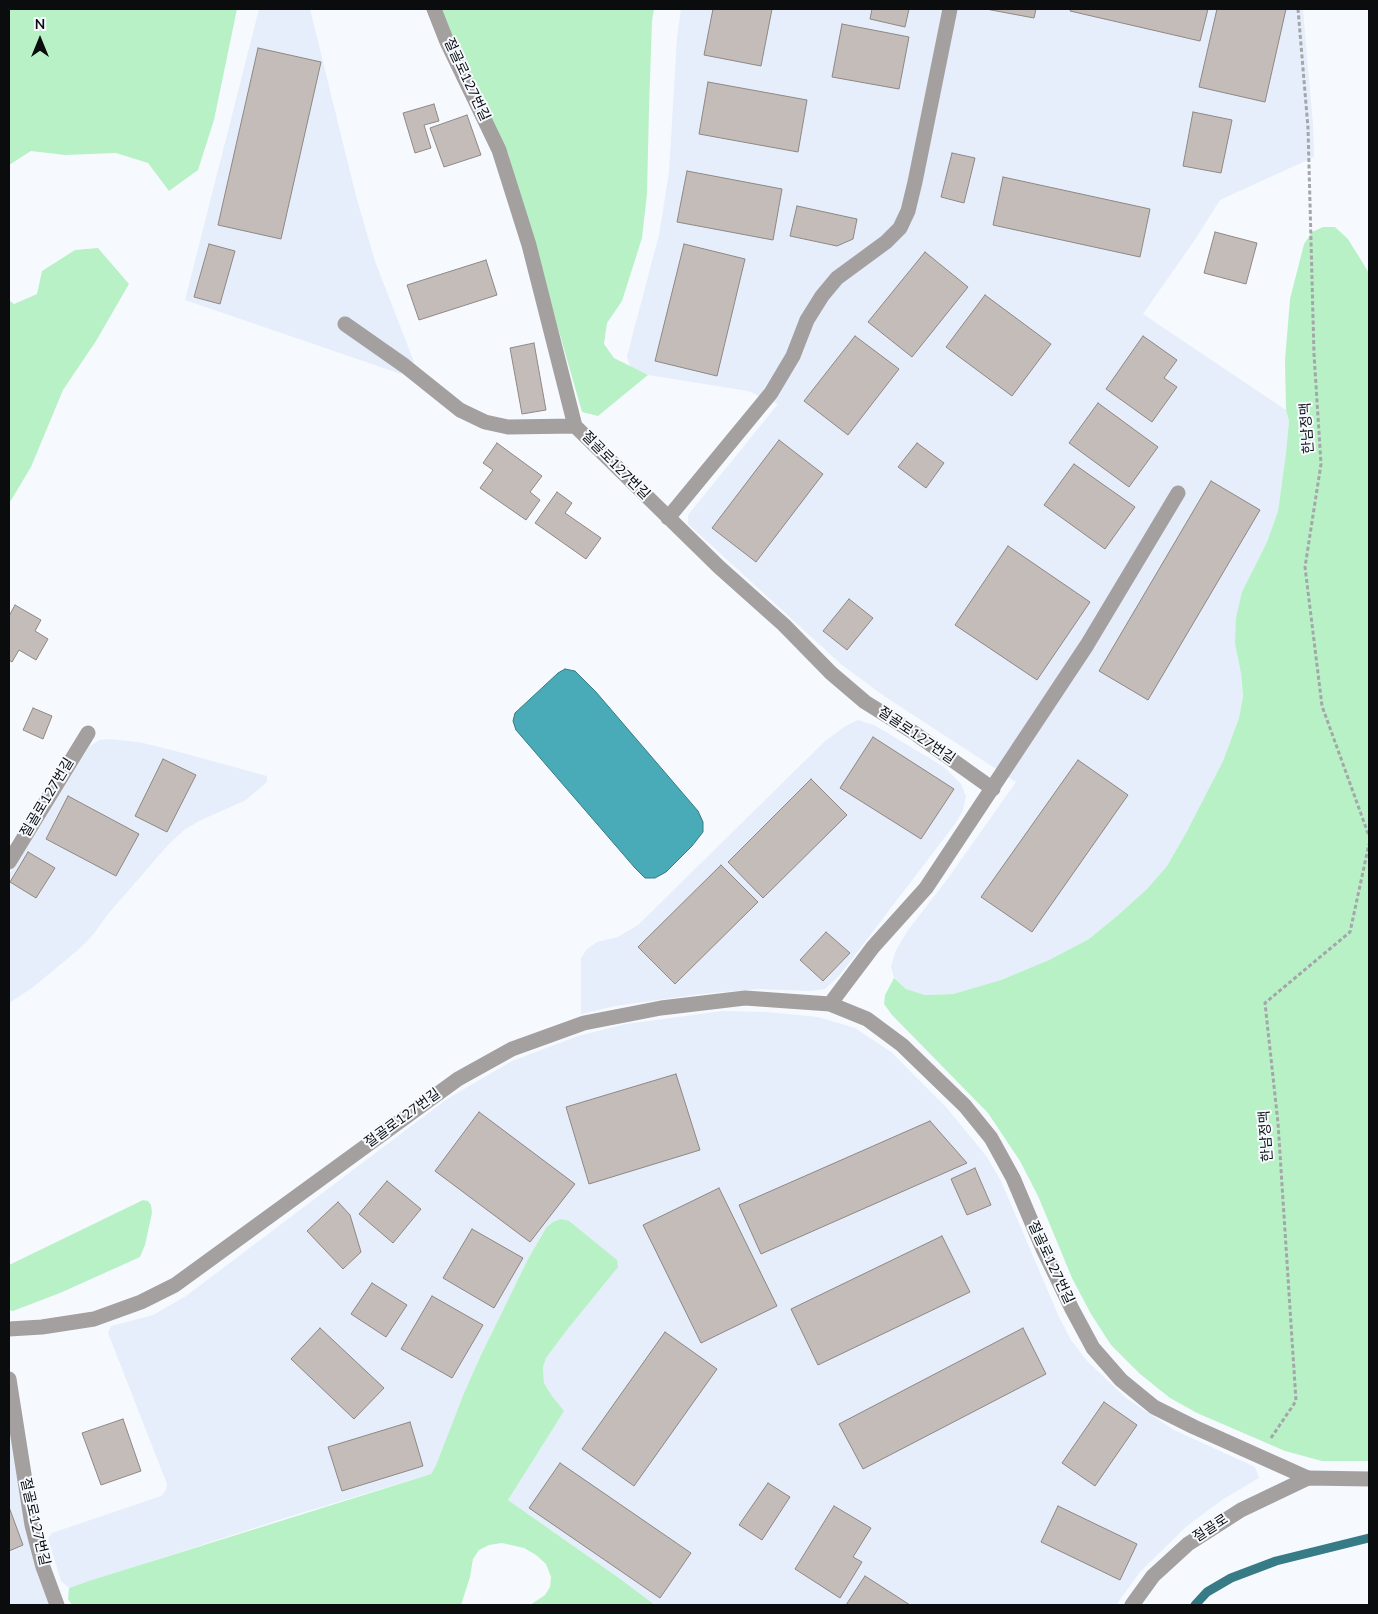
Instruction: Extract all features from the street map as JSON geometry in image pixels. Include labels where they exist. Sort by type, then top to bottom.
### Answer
[{"type":"street","name":"절골로127번길","points":[[434,9],[447,42],[499,150],[529,245],[575,426],[719,567],[784,625],[831,673],[858,696],[913,732],[992,790]]},
{"type":"street","points":[[668,518],[771,393],[793,356],[807,320],[822,296],[837,278],[886,242],[900,228],[908,211],[915,182],[950,9]]},
{"type":"street","points":[[345,324],[405,366],[460,410],[485,422],[508,427],[575,426]]},
{"type":"street","points":[[830,1004],[873,947],[926,888],[1086,645],[1178,493]]},
{"type":"street","name":"절골로127번길","points":[[9,862],[88,733]]},
{"type":"street","name":"절골로127번길","points":[[9,1328],[42,1327],[94,1319],[141,1302],[175,1285],[458,1079],[512,1049],[584,1023],[661,1008],[745,998],[830,1004],[867,1019],[902,1045],[965,1106],[991,1138],[1013,1178],[1043,1249],[1072,1309],[1093,1348],[1121,1380],[1154,1407],[1308,1478]]},
{"type":"street","name":"절골로127번길","points":[[9,1378],[32,1526],[43,1567],[57,1605]]},
{"type":"street","points":[[1308,1478],[1369,1479]]},
{"type":"street","name":"절골로","points":[[1132,1605],[1153,1576],[1188,1544],[1241,1510],[1308,1478]]},
{"type":"path","name":"한남정맥","points":[[1298,9],[1308,128],[1314,354],[1321,464],[1305,567],[1322,706],[1369,836]]},
{"type":"path","name":"한남정맥","points":[[1259,1455],[1296,1401],[1278,1123],[1265,1003],[1350,932],[1369,844]]},
{"type":"shaded area","points":[[259,9],[310,9],[356,196],[375,261],[414,362],[401,374],[185,300]]},
{"type":"shaded area","points":[[681,9],[1303,9],[1314,157],[1220,200],[1143,314],[1286,410],[1289,421],[1278,511],[1267,542],[1252,572],[1241,673],[1243,696],[1239,718],[1223,761],[1186,833],[1167,866],[1147,889],[1089,939],[1049,960],[1001,980],[953,994],[925,995],[906,989],[894,978],[891,966],[896,950],[908,930],[946,881],[1016,782],[884,696],[842,665],[688,524],[688,515],[778,404],[748,391],[648,375],[630,367],[627,356],[659,235],[669,172],[677,37]]},
{"type":"shaded area","points":[[858,720],[874,725],[944,767],[961,784],[966,796],[963,810],[955,824],[839,976],[825,989],[810,991],[758,989],[701,994],[615,1006],[581,1014],[581,958],[587,949],[597,942],[618,937],[638,925],[824,742],[844,727]]},
{"type":"shaded area","points":[[99,740],[139,742],[183,753],[267,776],[267,782],[246,800],[201,820],[184,830],[168,845],[108,914],[93,935],[78,950],[32,988],[9,1003],[9,874],[89,747]]},
{"type":"shaded area","points":[[722,1011],[767,1012],[818,1017],[855,1028],[891,1052],[946,1107],[987,1157],[1001,1181],[1059,1317],[1071,1340],[1087,1361],[1126,1398],[1174,1430],[1255,1467],[1259,1478],[1222,1500],[1187,1526],[1140,1572],[1116,1605],[655,1605],[508,1500],[563,1411],[544,1383],[543,1367],[546,1358],[570,1326],[546,1228],[528,1259],[481,1355],[431,1474],[288,1517],[69,1588],[61,1581],[48,1538],[52,1533],[161,1496],[166,1490],[167,1484],[108,1333],[111,1326],[153,1315],[186,1296],[447,1099],[512,1061],[578,1036],[626,1024]]},
{"type":"shaded area","points":[[9,1421],[25,1525],[38,1575],[49,1605],[9,1605]]},
{"type":"green space","points":[[9,9],[237,9],[214,120],[198,170],[169,191],[148,163],[116,153],[65,155],[31,151],[9,165]]},
{"type":"green space","points":[[437,9],[654,9],[652,21],[647,194],[642,238],[622,301],[607,323],[604,344],[614,358],[648,375],[598,416],[582,412],[508,153]]},
{"type":"green space","points":[[1323,227],[1335,227],[1348,239],[1369,273],[1369,1461],[1322,1461],[1285,1451],[1197,1413],[1170,1398],[1140,1374],[1111,1345],[1091,1314],[1072,1278],[1038,1196],[1020,1161],[988,1113],[892,1015],[884,1004],[885,995],[894,978],[906,989],[925,995],[953,994],[1001,980],[1049,960],[1089,939],[1147,889],[1167,866],[1186,833],[1223,761],[1239,718],[1243,696],[1235,643],[1236,618],[1242,592],[1267,542],[1278,511],[1289,421],[1286,410],[1285,360],[1290,299],[1304,244],[1312,232]]},
{"type":"green space","points":[[98,248],[129,284],[96,341],[63,390],[31,467],[10,502],[9,532],[9,300],[14,304],[37,294],[42,271],[75,250]]},
{"type":"green space","points":[[143,1200],[148,1201],[151,1205],[152,1213],[145,1245],[140,1257],[60,1293],[13,1311],[9,1310],[9,1265]]},
{"type":"green space","points":[[561,1219],[569,1221],[617,1260],[618,1267],[546,1358],[543,1367],[544,1383],[564,1411],[508,1500],[655,1605],[530,1605],[545,1595],[550,1587],[551,1577],[546,1564],[524,1548],[502,1543],[489,1545],[479,1550],[473,1559],[470,1577],[461,1605],[72,1605],[68,1599],[69,1588],[431,1474],[481,1355],[528,1259],[546,1228],[553,1222]]},
{"type":"water","points":[[565,669],[575,671],[596,692],[698,811],[703,822],[703,832],[692,846],[666,872],[655,878],[645,878],[635,868],[516,730],[513,721],[515,713],[558,673]]},
{"type":"building","points":[[713,9],[772,9],[761,66],[704,55]]},
{"type":"building","points":[[872,9],[909,9],[905,27],[870,19]]},
{"type":"building","points":[[986,9],[1036,9],[1034,18]]},
{"type":"building","points":[[1071,9],[1208,9],[1200,41],[1070,11]]},
{"type":"building","points":[[1217,9],[1286,9],[1265,102],[1199,87]]},
{"type":"building","points":[[842,24],[909,37],[899,89],[832,77]]},
{"type":"building","points":[[258,48],[321,62],[281,239],[218,225]]},
{"type":"building","points":[[708,82],[807,100],[798,152],[699,134]]},
{"type":"building","points":[[434,104],[439,121],[424,125],[431,148],[415,153],[403,113]]},
{"type":"building","points":[[1193,112],[1232,120],[1221,173],[1183,166]]},
{"type":"building","points":[[467,115],[481,155],[444,167],[430,128]]},
{"type":"building","points":[[952,153],[975,158],[964,203],[941,197]]},
{"type":"building","points":[[687,171],[782,189],[773,240],[677,222]]},
{"type":"building","points":[[1003,177],[1150,209],[1140,257],[993,225]]},
{"type":"building","points":[[797,206],[857,219],[853,239],[837,246],[790,236]]},
{"type":"building","points":[[1215,232],[1257,243],[1246,284],[1204,273]]},
{"type":"building","points":[[209,244],[235,251],[220,304],[194,297]]},
{"type":"building","points":[[684,244],[745,259],[717,376],[655,361]]},
{"type":"building","points":[[925,252],[968,287],[912,357],[868,322]]},
{"type":"building","points":[[486,260],[497,295],[419,320],[407,285]]},
{"type":"building","points":[[985,295],[1051,344],[1012,396],[946,347]]},
{"type":"building","points":[[855,336],[899,369],[848,435],[804,401]]},
{"type":"building","points":[[1143,336],[1177,360],[1164,378],[1177,387],[1152,422],[1106,389]]},
{"type":"building","points":[[534,343],[546,410],[522,414],[510,348]]},
{"type":"building","points":[[1098,403],[1158,447],[1129,487],[1069,443]]},
{"type":"building","points":[[779,440],[823,474],[756,562],[712,528]]},
{"type":"building","points":[[497,443],[542,476],[530,492],[540,500],[526,520],[480,488],[493,470],[483,463]]},
{"type":"building","points":[[917,443],[944,463],[926,488],[898,467]]},
{"type":"building","points":[[1074,464],[1135,507],[1105,549],[1044,505]]},
{"type":"building","points":[[1211,481],[1260,510],[1148,700],[1099,671]]},
{"type":"building","points":[[557,492],[572,503],[565,513],[601,538],[586,559],[535,523]]},
{"type":"building","points":[[1008,546],[1090,602],[1037,680],[955,625]]},
{"type":"building","points":[[849,599],[873,618],[847,650],[823,631]]},
{"type":"building","points":[[15,605],[41,620],[35,631],[48,639],[36,660],[19,650],[12,662],[9,660],[9,616]]},
{"type":"building","points":[[33,708],[52,716],[43,739],[23,730]]},
{"type":"building","points":[[873,737],[954,789],[921,839],[840,788]]},
{"type":"building","points":[[163,759],[196,775],[167,832],[135,816]]},
{"type":"building","points":[[1078,760],[1128,795],[1032,932],[981,897]]},
{"type":"building","points":[[811,779],[847,815],[763,898],[728,862]]},
{"type":"building","points":[[68,796],[139,834],[116,876],[46,839]]},
{"type":"building","points":[[28,852],[55,868],[36,898],[10,882]]},
{"type":"building","points":[[721,865],[758,902],[675,984],[638,947]]},
{"type":"building","points":[[826,932],[850,953],[823,981],[800,960]]},
{"type":"building","points":[[676,1074],[700,1150],[589,1184],[566,1107]]},
{"type":"building","points":[[479,1112],[575,1184],[530,1242],[435,1171]]},
{"type":"building","points":[[930,1121],[967,1163],[761,1254],[739,1205]]},
{"type":"building","points":[[975,1168],[991,1205],[967,1215],[951,1179]]},
{"type":"building","points":[[387,1181],[421,1209],[393,1243],[359,1214]]},
{"type":"building","points":[[719,1188],[777,1306],[701,1343],[643,1225]]},
{"type":"building","points":[[338,1202],[350,1215],[361,1252],[343,1269],[307,1231]]},
{"type":"building","points":[[472,1229],[523,1258],[494,1308],[443,1278]]},
{"type":"building","points":[[942,1236],[970,1292],[818,1365],[791,1309]]},
{"type":"building","points":[[372,1283],[407,1305],[386,1337],[351,1314]]},
{"type":"building","points":[[432,1296],[483,1325],[452,1378],[401,1349]]},
{"type":"building","points":[[320,1328],[384,1388],[354,1419],[291,1359]]},
{"type":"building","points":[[1023,1328],[1046,1374],[863,1469],[839,1424]]},
{"type":"building","points":[[665,1332],[717,1369],[634,1486],[582,1449]]},
{"type":"building","points":[[1104,1402],[1137,1425],[1095,1486],[1062,1463]]},
{"type":"building","points":[[123,1419],[141,1471],[101,1485],[82,1433]]},
{"type":"building","points":[[410,1422],[423,1466],[342,1491],[328,1447]]},
{"type":"building","points":[[560,1463],[691,1553],[660,1598],[529,1508]]},
{"type":"building","points":[[768,1483],[790,1497],[762,1540],[739,1525]]},
{"type":"building","points":[[834,1506],[871,1528],[853,1557],[862,1562],[840,1598],[795,1569]]},
{"type":"building","points":[[1058,1506],[1137,1544],[1120,1580],[1041,1542]]},
{"type":"building","points":[[9,1507],[23,1545],[9,1551]]},
{"type":"building","points":[[865,1576],[910,1605],[846,1605]]},
{"type":"waterway","points":[[1195,1605],[1207,1592],[1231,1578],[1276,1561],[1369,1538]]}]
